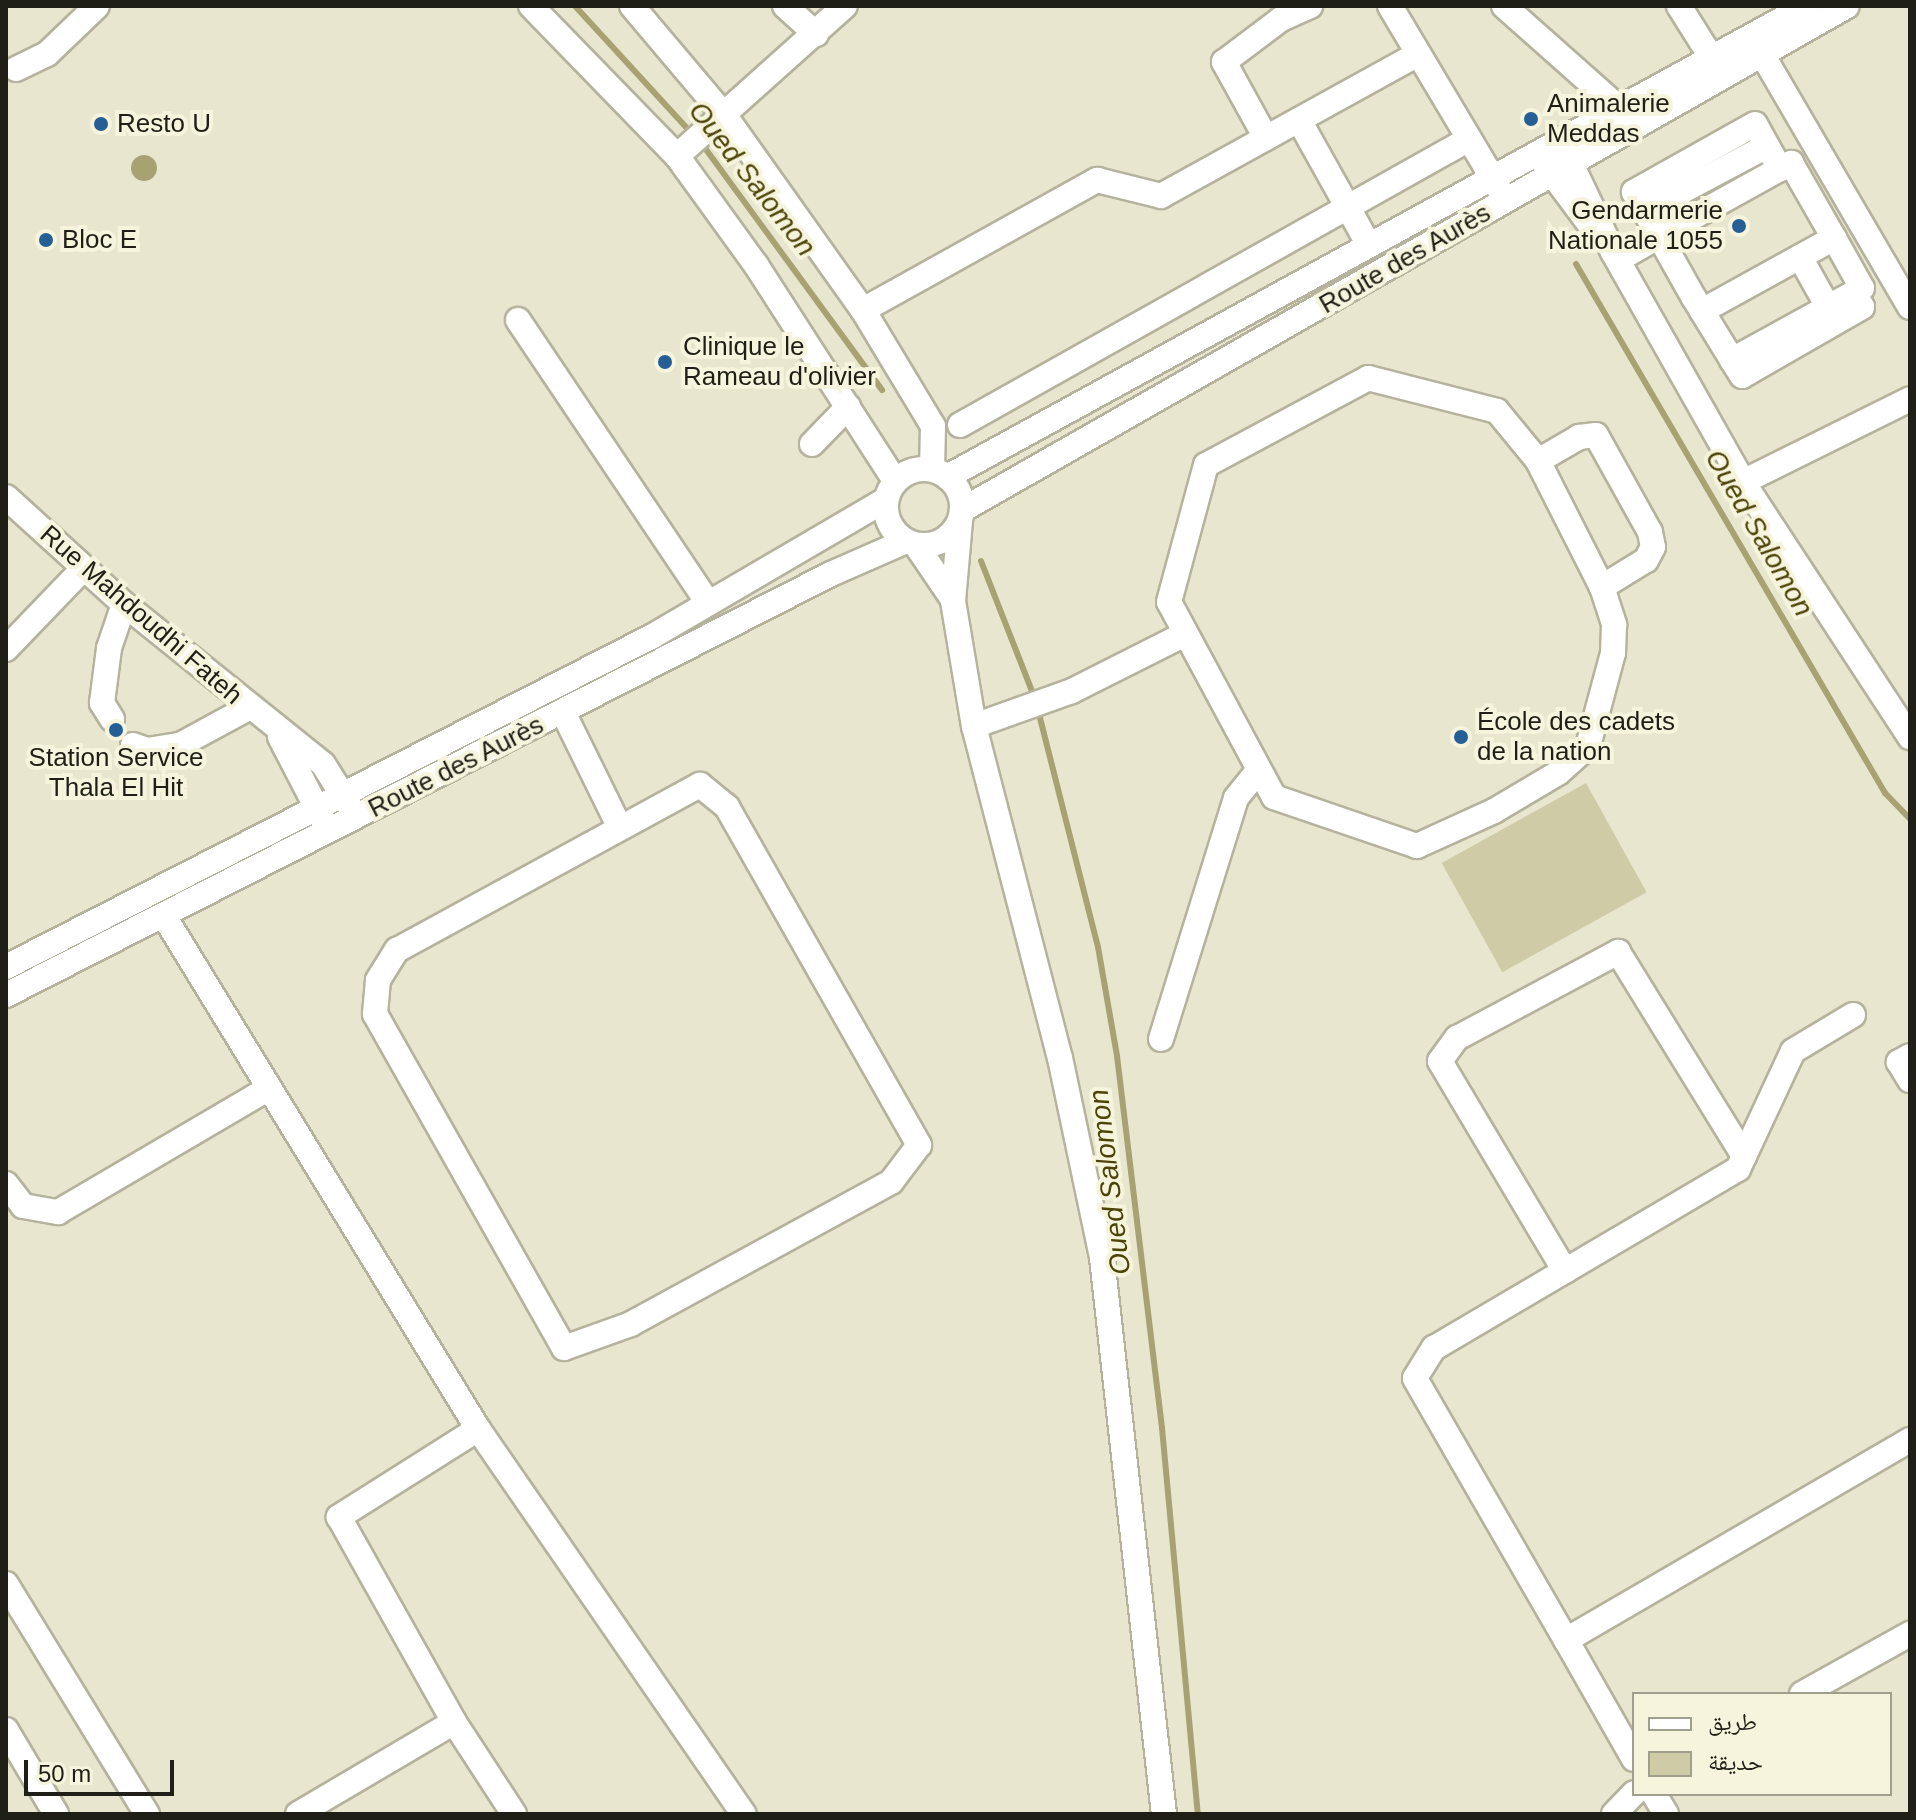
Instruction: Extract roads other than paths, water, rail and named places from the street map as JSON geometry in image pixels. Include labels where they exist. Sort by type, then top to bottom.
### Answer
[{"type":"street","points":[[16,69],[47,54],[97,6]]},
{"type":"street","points":[[531,6],[677,156],[848,407],[890,491],[889,524],[911,543],[953,601]]},
{"type":"street","points":[[632,6],[725,116],[863,310],[933,426],[940,473]]},
{"type":"street","points":[[785,6],[816,34]]},
{"type":"street","points":[[677,156],[845,6]]},
{"type":"street","points":[[1266,138],[1224,62],[1281,19],[1310,6]]},
{"type":"street","points":[[1390,6],[1416,55],[1506,202]]},
{"type":"street","points":[[1504,6],[1619,108]]},
{"type":"street","points":[[1679,6],[1711,57]]},
{"type":"street","name":"Route des Aurès","points":[[940,473],[1549,148],[1806,6]]},
{"type":"street","name":"Route des Aurès","points":[[961,516],[1847,6]]},
{"type":"street","points":[[1762,54],[1910,307]]},
{"type":"street","points":[[863,310],[1097,180],[1161,196],[1416,55]]},
{"type":"street","points":[[1299,120],[1369,245]]},
{"type":"street","points":[[960,425],[1469,139]]},
{"type":"street","points":[[1780,169],[1767,146],[1645,211],[1742,376],[1862,307],[1854,293]]},
{"type":"street","points":[[1549,148],[1573,163],[1618,260],[1743,482],[1910,737]]},
{"type":"street","points":[[1549,148],[1550,176],[1618,260]]},
{"type":"street","points":[[1618,260],[1791,163],[1862,288],[1732,360]]},
{"type":"street","points":[[1698,304],[1800,257],[1830,231]]},
{"type":"street","points":[[1698,304],[1830,231]]},
{"type":"street","points":[[1800,257],[1828,307]]},
{"type":"street","points":[[518,320],[658,517],[708,603]]},
{"type":"street","points":[[1368,378],[1497,411],[1538,461],[1602,587],[1614,625],[1613,653],[1588,746],[1558,773],[1494,811],[1417,846],[1274,797],[1257,772],[1183,635],[1169,602],[1206,465],[1368,378]]},
{"type":"street","points":[[1743,482],[1910,399]]},
{"type":"street","points":[[812,444],[848,407]]},
{"type":"street","points":[[1538,461],[1579,437],[1596,435],[1650,532],[1653,547],[1646,560],[1602,587]]},
{"type":"street","points":[[890,491],[912,470],[940,473],[956,486],[961,516],[953,601],[974,726],[1060,1058],[1095,1218],[1164,1814]]},
{"type":"street","name":"Route des Aurès","points":[[6,967],[318,810],[708,603],[890,491]]},
{"type":"street","name":"Rue Mahdoudhi Fateh","points":[[6,497],[124,604],[277,731],[323,764],[357,819]]},
{"type":"street","points":[[911,543],[937,543],[961,516]]},
{"type":"street","name":"Route des Aurès","points":[[6,995],[357,819],[856,562],[911,543]]},
{"type":"street","points":[[6,649],[84,568]]},
{"type":"street","points":[[112,719],[102,703],[109,648],[124,604]]},
{"type":"street","points":[[974,726],[1061,695],[1183,635]]},
{"type":"street","points":[[133,745],[147,750],[180,745],[250,707]]},
{"type":"street","points":[[563,712],[619,826]]},
{"type":"street","name":"Rue Mahdoudhi Fateh","points":[[277,731],[330,832]]},
{"type":"street","points":[[1161,1039],[1236,798],[1257,772]]},
{"type":"street","points":[[700,785],[714,792],[919,1145],[891,1182],[631,1324],[564,1348],[375,1014],[378,980],[397,950],[619,826],[700,785]]},
{"type":"street","points":[[164,916],[478,1429],[744,1814]]},
{"type":"street","points":[[1565,1271],[1440,1061],[1457,1038],[1618,952],[1744,1156]]},
{"type":"street","points":[[1632,1756],[1415,1378],[1434,1348],[1738,1169],[1793,1051],[1853,1015]]},
{"type":"street","points":[[1910,1056],[1899,1062],[1910,1080]]},
{"type":"street","points":[[6,1184],[23,1206],[58,1212],[269,1088]]},
{"type":"street","points":[[478,1429],[339,1517],[454,1722],[514,1814]]},
{"type":"street","points":[[1566,1640],[1910,1440]]},
{"type":"street","points":[[6,1584],[147,1814]]},
{"type":"street","points":[[1806,1692],[1910,1634]]},
{"type":"street","points":[[298,1814],[454,1722]]},
{"type":"street","points":[[6,1730],[56,1814]]},
{"type":"street","points":[[1614,1814],[1632,1795]]},
{"type":"street","points":[[1655,1796],[1666,1814]]},
{"type":"waterway","name":"Oued Salomon","points":[[575,6],[694,136]]},
{"type":"waterway","name":"Oued Salomon","points":[[702,144],[882,390]]},
{"type":"waterway","name":"Oued Salomon","points":[[1576,264],[1885,793],[1910,819]]},
{"type":"waterway","name":"Oued Salomon","points":[[981,561],[1035,699]]},
{"type":"waterway","name":"Oued Salomon","points":[[1038,710],[1098,947],[1117,1056],[1162,1428],[1198,1814]]},
{"type":"place","name":"Animalerie Meddas","points":[[1531,119]]},
{"type":"place","name":"Resto U","points":[[101,124]]},
{"type":"place","name":"Gendarmerie Nationale 1055","points":[[1739,226]]},
{"type":"place","name":"Bloc E","points":[[46,240]]},
{"type":"place","name":"Clinique le Rameau d'olivier","points":[[665,362]]},
{"type":"place","name":"Station Service Thala El Hit","points":[[116,730]]},
{"type":"place","name":"École des cadets de la nation","points":[[1461,737]]}]
